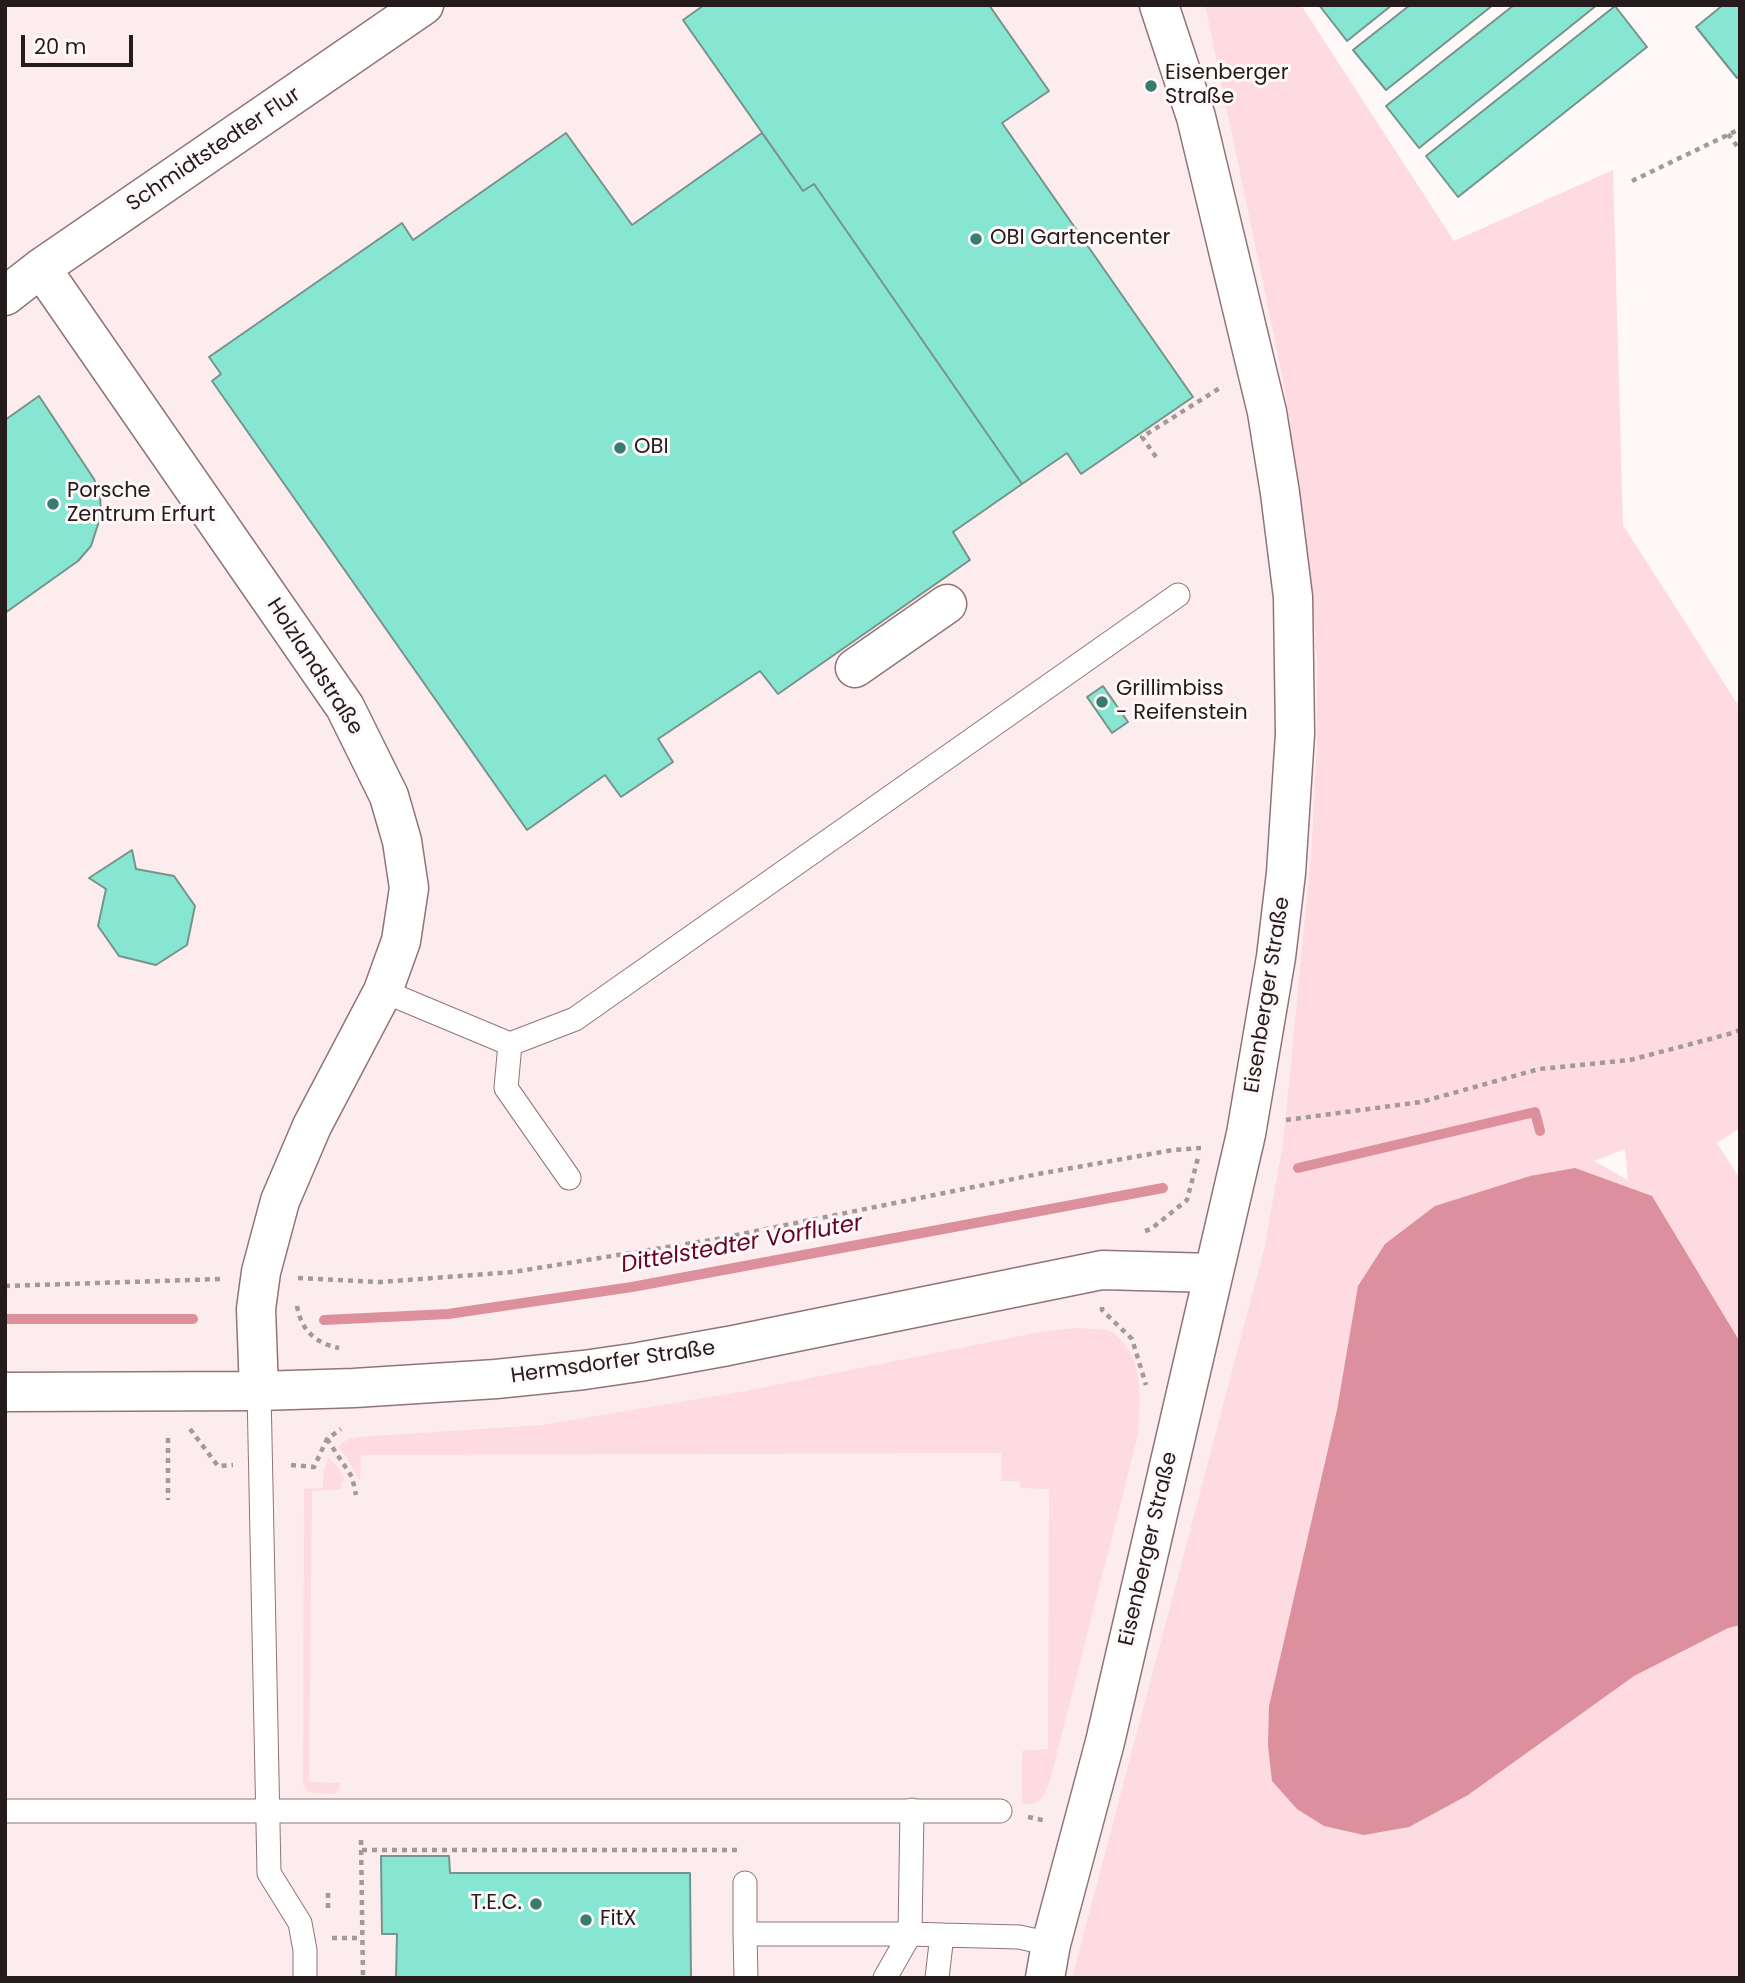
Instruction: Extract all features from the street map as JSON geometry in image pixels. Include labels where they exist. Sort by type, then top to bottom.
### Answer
[{"type":"street","name":"Schmidtstedter Flur","points":[[5,296],[41,268],[425,5]]},
{"type":"street","name":"Eisenberger Straße","points":[[1048,1961],[1105,1742],[1249,1120],[1276,957],[1286,873],[1296,734],[1293,597],[1267,412],[1196,117],[1159,5]]},
{"type":"street","name":"Holzlandstraße","points":[[41,268],[345,707],[389,796],[402,841],[409,888],[401,941],[383,991],[312,1126],[280,1201],[261,1272],[256,1309],[259,1391]]},
{"type":"street","points":[[855,668],[902,638],[947,604]]},
{"type":"street","name":"Hermsdorfer Straße","points":[[5,1392],[259,1391],[496,1379],[584,1370],[728,1346],[1101,1270],[1213,1273]]},
{"type":"lane","points":[[383,991],[510,1044],[576,1019],[1178,595]]},
{"type":"lane","points":[[510,1044],[506,1088],[569,1178]]},
{"type":"lane","points":[[259,1391],[269,1873],[300,1923],[305,1950],[305,1978]]},
{"type":"lane","points":[[885,1978],[910,1934],[912,1810]]},
{"type":"lane","points":[[5,1811],[1000,1811]]},
{"type":"lane","points":[[745,1883],[746,1978]]},
{"type":"lane","points":[[746,1934],[1019,1937],[1048,1961]]},
{"type":"lane","points":[[937,1978],[942,1935]]},
{"type":"path","points":[[1632,181],[1740,129]]},
{"type":"path","points":[[1728,134],[1740,150]]},
{"type":"path","points":[[1156,457],[1142,437],[1226,384]]},
{"type":"path","points":[[1249,1120],[1296,1120],[1421,1102],[1539,1069],[1630,1060],[1740,1030]]},
{"type":"path","points":[[1139,1233],[1151,1229],[1187,1200],[1203,1138]]},
{"type":"path","points":[[297,1278],[380,1282],[513,1272],[717,1238],[1038,1174],[1172,1150],[1200,1148]]},
{"type":"path","points":[[5,1286],[225,1279]]},
{"type":"path","points":[[179,1427],[190,1427],[218,1466],[261,1464],[314,1467],[327,1439],[352,1478],[356,1495]]},
{"type":"path","points":[[168,1438],[168,1500]]},
{"type":"path","points":[[361,1811],[363,1978]]},
{"type":"path","points":[[362,1850],[745,1850],[745,1883]]},
{"type":"path","points":[[327,1937],[362,1938]]},
{"type":"shaded area","points":[[5,5],[1205,5],[1284,385],[1302,498],[1317,663],[1317,743],[1311,855],[1283,1144],[1264,1249],[1072,1978],[5,1978]]},
{"type":"shaded area","points":[[1205,5],[1301,5],[1454,241],[1613,170],[1623,525],[1740,708],[1740,1128],[1717,1143],[1740,1179],[1740,1978],[1072,1978],[1264,1249],[1283,1143],[1311,855],[1317,743],[1317,663],[1310,568],[1284,385]],"holes":[[[1625,1149],[1628,1180],[1594,1161]]]},
{"type":"shaded area","points":[[1575,1168],[1652,1196],[1740,1342],[1740,1625],[1728,1628],[1634,1676],[1468,1795],[1409,1827],[1364,1835],[1324,1826],[1297,1809],[1272,1781],[1268,1746],[1269,1706],[1337,1410],[1358,1286],[1385,1244],[1435,1206],[1530,1176]]},
{"type":"shaded area","points":[[1074,1328],[1113,1332],[1128,1350],[1134,1360],[1139,1384],[1138,1434],[1050,1778],[1043,1796],[1038,1802],[1031,1804],[1023,1803],[1022,1751],[1048,1749],[1049,1489],[1020,1488],[1020,1481],[1002,1481],[1001,1453],[361,1455],[360,1481],[338,1446],[358,1437],[542,1425],[746,1391],[1040,1332]]},
{"type":"shaded area","points":[[329,1458],[340,1470],[345,1481],[341,1482],[341,1489],[312,1491],[309,1782],[340,1783],[334,1794],[312,1793],[303,1785],[304,1489],[323,1488],[324,1469]]},
{"type":"building","points":[[704,5],[989,5],[1049,91],[1002,123],[1193,397],[1081,474],[1067,453],[1022,484],[814,184],[803,191],[683,20]]},
{"type":"building","points":[[1319,5],[1392,5],[1347,41]]},
{"type":"building","points":[[1410,5],[1493,5],[1386,90],[1353,50]]},
{"type":"building","points":[[1514,5],[1597,5],[1419,148],[1386,106]]},
{"type":"building","points":[[1723,5],[1740,5],[1740,75],[1737,78],[1696,27]]},
{"type":"building","points":[[1615,6],[1647,47],[1458,197],[1426,156]]},
{"type":"building","points":[[566,133],[632,225],[762,133],[803,191],[814,184],[1022,484],[953,532],[970,560],[778,694],[760,671],[658,739],[673,762],[621,797],[605,775],[527,830],[212,381],[221,374],[209,357],[402,223],[413,240]]},
{"type":"building","name":"Porsche Zentrum Erfurt","points":[[39,396],[94,479],[100,494],[101,515],[91,546],[78,561],[5,613],[5,420]]},
{"type":"building","points":[[1103,686],[1128,722],[1112,733],[1087,697]]},
{"type":"building","points":[[132,850],[136,869],[174,876],[195,906],[187,945],[156,965],[119,956],[98,926],[106,889],[89,878]]},
{"type":"building","name":"T.E.C.","points":[[381,1856],[449,1856],[450,1873],[690,1873],[691,1978],[396,1978],[397,1934],[382,1934]]},
{"type":"waterway","name":"Dittelstedter Vorfluter","points":[[1298,1168],[1535,1112],[1540,1131]]},
{"type":"waterway","name":"Dittelstedter Vorfluter","points":[[324,1320],[448,1314],[632,1287],[1163,1188]]},
{"type":"waterway","name":"Dittelstedter Vorfluter","points":[[5,1319],[193,1319]]},
{"type":"place","name":"Eisenberger Straße","points":[[1151,86]]},
{"type":"place","name":"OBI Gartencenter","points":[[976,239]]},
{"type":"place","name":"OBI","points":[[620,448]]},
{"type":"place","name":"Porsche Zentrum Erfurt","points":[[53,504]]},
{"type":"place","name":"Grillimbiss - Reifenstein","points":[[1102,702]]},
{"type":"place","name":"T.E.C.","points":[[536,1904]]},
{"type":"place","name":"FitX","points":[[586,1920]]}]
